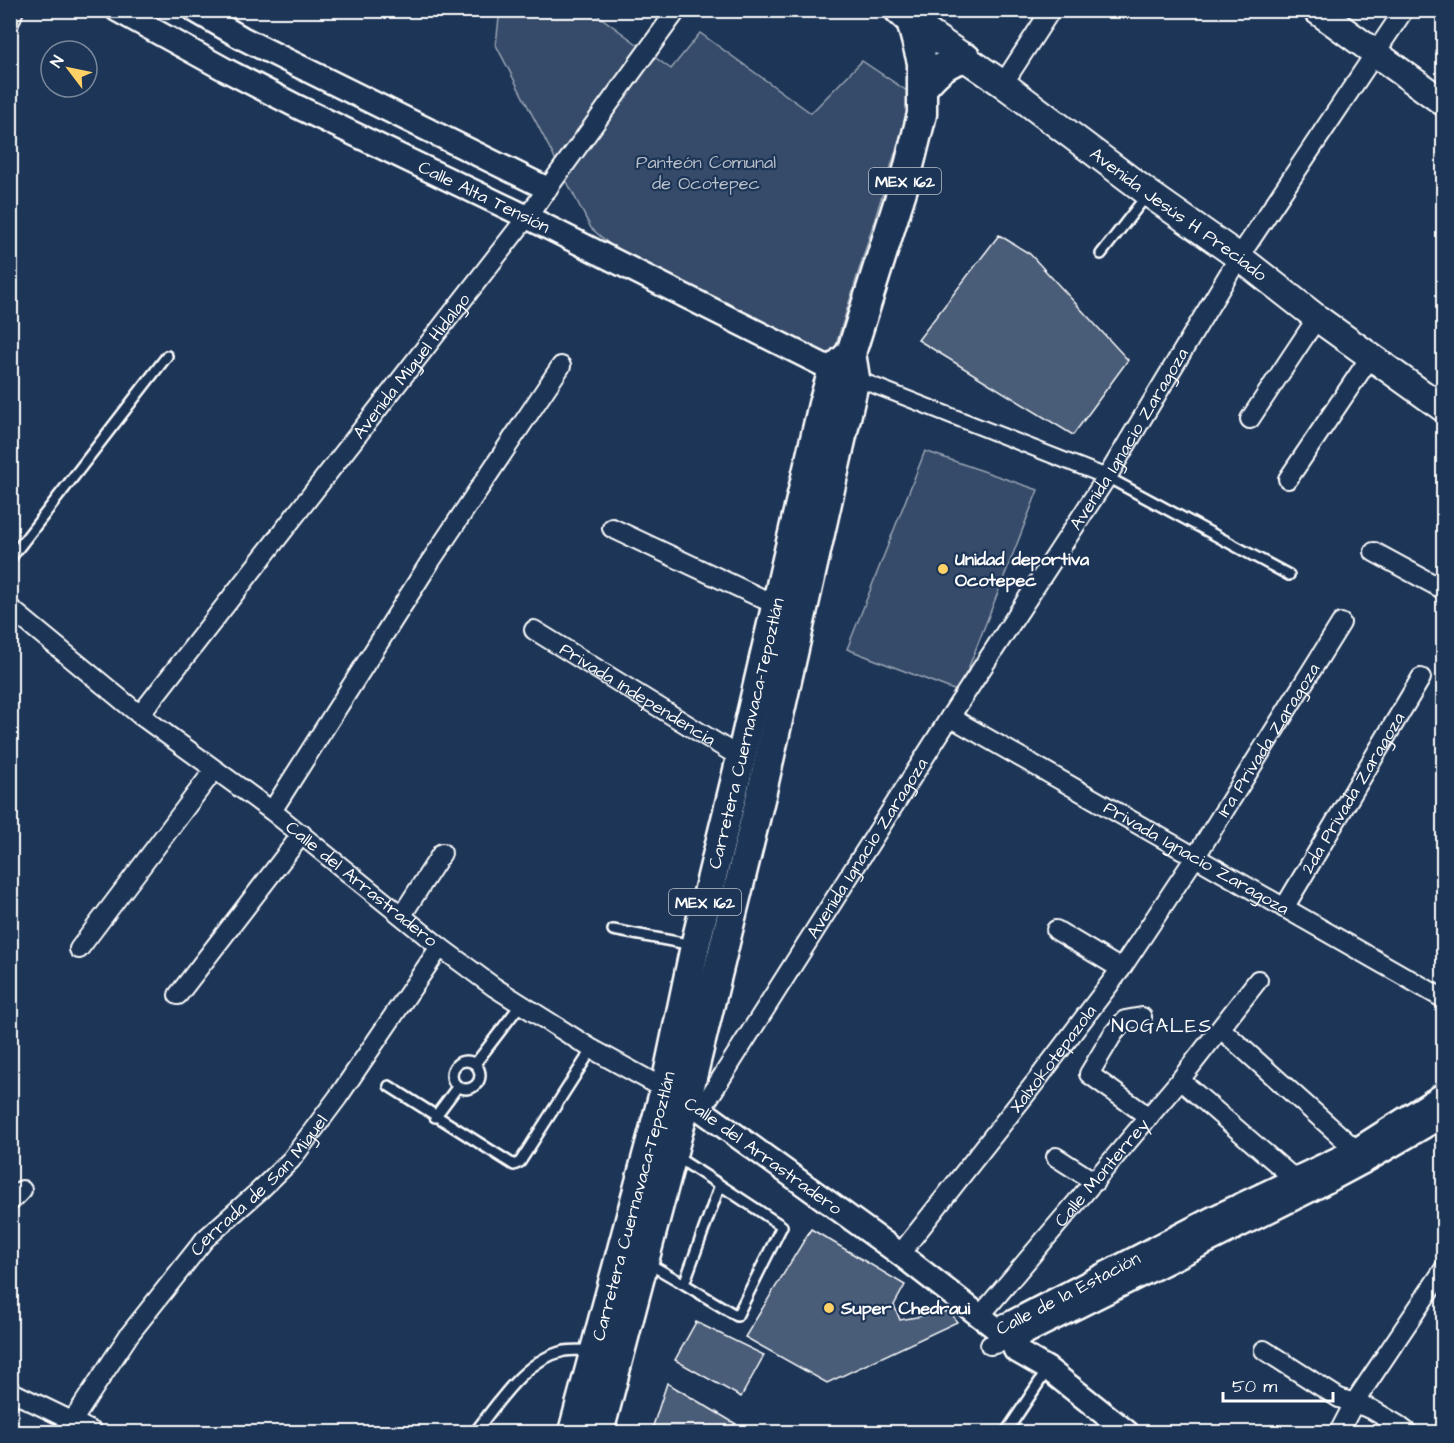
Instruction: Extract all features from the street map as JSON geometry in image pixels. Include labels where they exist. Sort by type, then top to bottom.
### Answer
[{"type":"main road","points":[[1316,10],[1443,104]]},
{"type":"main road","name":"Avenida Jesús H Preciado","points":[[905,16],[1003,84],[1148,194],[1239,257],[1317,318],[1443,409]]},
{"type":"main road","name":"Carretera Cuernavaca-Tepoztlán","points":[[573,1432],[595,1350],[684,1101],[694,946],[776,605],[846,367],[906,177],[922,114],[922,62],[905,16]]},
{"type":"main road","points":[[923,87],[944,65],[966,58]]},
{"type":"main road","name":"Carretera Cuernavaca-Tepoztlán","points":[[599,1432],[672,1155],[765,780],[846,367]]},
{"type":"street","points":[[10,21],[14,10]]},
{"type":"street","name":"Calle Alta Tensión","points":[[117,10],[225,70],[298,107],[846,367]]},
{"type":"street","name":"Calle Alta Tensión","points":[[194,10],[242,38],[546,188]]},
{"type":"street","name":"Avenida Miguel Hidalgo","points":[[140,715],[527,217],[677,10]]},
{"type":"street","points":[[1003,84],[1051,10]]},
{"type":"street","name":"Avenida Ignacio Zaragoza","points":[[684,1101],[950,717],[1107,477],[1239,257],[1404,10]]},
{"type":"street","points":[[225,70],[242,38]]},
{"type":"street","points":[[298,107],[316,75]]},
{"type":"street","points":[[376,144],[414,122]]},
{"type":"street","points":[[1250,419],[1317,318]]},
{"type":"street","points":[[1288,479],[1371,356]]},
{"type":"street","name":"Calle del Arrastradero","points":[[272,811],[430,562],[561,366]]},
{"type":"street","points":[[846,367],[1107,477]]},
{"type":"street","points":[[612,528],[776,605]]},
{"type":"street","points":[[1374,552],[1443,590]]},
{"type":"street","name":"Calle del Arrastradero","points":[[10,608],[140,715],[302,834],[440,947],[494,987],[592,1049],[684,1101],[900,1254],[996,1329],[1015,1350],[1048,1370],[1127,1432]]},
{"type":"street","name":"1ra Privada Zaragoza","points":[[1196,856],[1341,623]]},
{"type":"street","name":"Privada Independencia","points":[[534,630],[741,758]]},
{"type":"street","name":"2da Privada Zaragoza","points":[[1284,908],[1421,678]]},
{"type":"street","name":"Privada Ignacio Zaragoza","points":[[950,717],[1443,999]]},
{"type":"street","points":[[79,949],[214,770]]},
{"type":"street","points":[[178,995],[302,834]]},
{"type":"street","points":[[402,915],[442,853]]},
{"type":"street","name":"Xalxokotepazola","points":[[900,1254],[1037,1080],[1120,969],[1196,856]]},
{"type":"street","points":[[1056,930],[1120,969]]},
{"type":"street","name":"Cerrada de San Miguel","points":[[69,1427],[129,1335],[205,1239],[291,1160],[338,1097],[440,947]]},
{"type":"street","name":"Calle Monterrey","points":[[996,1329],[1095,1182],[1180,1080],[1258,980]]},
{"type":"street","points":[[1142,1017],[1125,1020],[1113,1034],[1089,1074],[1149,1117]]},
{"type":"street","points":[[1221,1029],[1356,1150]]},
{"type":"street","points":[[1180,1080],[1302,1185]]},
{"type":"street","name":"Calle de la Estación","points":[[1302,1185],[1443,1094]]},
{"type":"street","name":"Calle de la Estación","points":[[996,1329],[1302,1185],[1367,1160],[1443,1115]]},
{"type":"street","points":[[1056,1157],[1095,1182]]},
{"type":"street","points":[[1339,1432],[1354,1402],[1442,1272]]},
{"type":"street","points":[[1264,1350],[1339,1398],[1371,1409],[1407,1432]]},
{"type":"street","points":[[10,1391],[69,1427],[93,1432]]},
{"type":"lane","points":[[1101,254],[1148,194]]},
{"type":"lane","points":[[10,560],[167,356]]},
{"type":"lane","points":[[1107,477],[1289,575]]},
{"type":"lane","points":[[613,930],[694,946]]},
{"type":"lane","points":[[476,1064],[521,1004]]},
{"type":"lane","points":[[389,1086],[514,1165],[520,1162],[592,1049]]},
{"type":"lane","points":[[458,1086],[452,1075],[458,1064],[464,1061],[476,1064]]},
{"type":"lane","points":[[458,1086],[469,1088],[478,1081],[480,1075],[476,1064]]},
{"type":"lane","points":[[435,1117],[458,1086]]},
{"type":"lane","points":[[644,1261],[736,1316],[782,1226],[672,1155]]},
{"type":"lane","points":[[684,1284],[720,1185]]},
{"type":"lane","points":[[475,1432],[512,1386],[536,1362],[564,1352],[595,1350]]},
{"type":"lane","points":[[1006,1432],[1048,1370]]},
{"type":"green space","name":"Panteón Comunal de Ocotepec","points":[[504,11],[592,11],[671,69],[700,33],[811,113],[862,61],[913,95],[836,345],[829,357],[614,248],[591,228],[496,45],[499,18]]},
{"type":"green space","name":"Unidad deportiva Ocotepec","points":[[925,451],[1038,490],[959,692],[847,649]]},
{"type":"building","points":[[999,235],[1030,254],[1128,360],[1073,435],[918,340]]},
{"type":"building","name":"Super Chedraui","points":[[811,1229],[905,1285],[894,1305],[900,1320],[950,1311],[957,1322],[827,1383],[745,1337]]},
{"type":"building","points":[[696,1322],[764,1355],[741,1397],[675,1360]]},
{"type":"building","points":[[667,1383],[736,1424],[719,1432],[669,1432],[653,1426]]},
{"type":"place","name":"Unidad deportiva Ocotepec","points":[[943,569]]},
{"type":"place","name":"Super Chedraui","points":[[829,1308]]},
{"type":"district","name":"NOGALES","points":[[1162,1025]]}]
